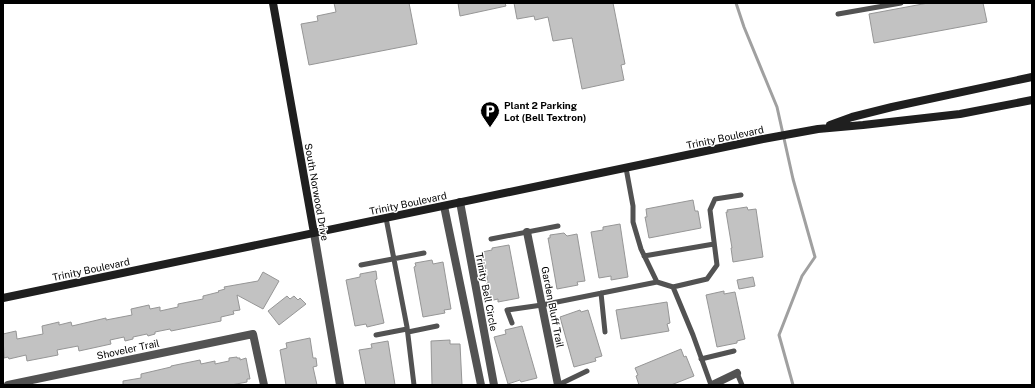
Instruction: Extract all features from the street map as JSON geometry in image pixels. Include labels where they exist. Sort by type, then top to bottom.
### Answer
[{"type":"main road","name":"South Norwood Drive","points":[[273,3],[314,233]]},
{"type":"main road","name":"Trinity Boulevard","points":[[818,129],[852,117],[1032,77]]},
{"type":"main road","name":"Trinity Boulevard","points":[[3,298],[763,139],[818,129],[960,114],[1032,100]]},
{"type":"street","name":"Trinity Bell Circle","points":[[460,202],[494,385]]},
{"type":"street","points":[[444,206],[481,385]]},
{"type":"street","name":"Garden Bluff Trail","points":[[527,232],[558,385]]},
{"type":"street","name":"South Norwood Drive","points":[[314,233],[340,385]]},
{"type":"street","name":"Shoveler Trail","points":[[8,385],[253,334],[264,385]]},
{"type":"street","points":[[711,385],[737,373]]},
{"type":"lane","points":[[838,14],[901,3]]},
{"type":"lane","points":[[626,168],[633,206],[634,222],[641,249],[657,282]]},
{"type":"lane","points":[[512,323],[507,310],[542,305],[657,282],[673,287],[707,279],[717,265],[710,210],[715,199],[741,195]]},
{"type":"lane","points":[[386,218],[407,331],[414,385]]},
{"type":"lane","points":[[491,239],[558,226]]},
{"type":"lane","points":[[644,256],[714,244]]},
{"type":"lane","points":[[361,265],[424,253]]},
{"type":"lane","points":[[673,287],[693,334],[711,385]]},
{"type":"lane","points":[[601,293],[605,332]]},
{"type":"lane","points":[[376,335],[437,326]]},
{"type":"lane","points":[[701,359],[734,351]]},
{"type":"lane","points":[[558,385],[587,371]]},
{"type":"lane","points":[[737,373],[742,385]]},
{"type":"building","points":[[334,3],[409,3],[417,44],[309,65],[301,24],[318,21],[317,16],[336,12]]},
{"type":"building","points":[[458,3],[505,3],[506,6],[460,16]]},
{"type":"building","points":[[514,3],[613,3],[625,64],[621,65],[624,80],[582,89],[572,38],[553,41],[548,17],[535,20],[534,16],[517,19]]},
{"type":"building","points":[[928,3],[983,3],[987,22],[874,43],[869,14]]},
{"type":"building","points":[[693,200],[695,211],[698,211],[701,228],[649,238],[645,217],[647,217],[646,209]]},
{"type":"building","points":[[747,207],[748,210],[756,209],[763,257],[733,262],[726,212],[728,212],[727,210]]},
{"type":"building","points":[[620,224],[628,277],[611,280],[611,276],[599,278],[591,232],[603,230],[603,227]]},
{"type":"building","points":[[564,233],[567,236],[577,234],[585,281],[577,282],[578,285],[557,289],[548,238],[550,238],[550,235]]},
{"type":"building","points":[[509,245],[519,298],[498,302],[498,299],[489,301],[486,284],[488,283],[482,252],[492,250],[492,248]]},
{"type":"building","points":[[432,260],[433,264],[443,262],[451,309],[444,310],[445,313],[423,317],[414,267],[416,266],[415,263]]},
{"type":"building","points":[[376,271],[377,279],[375,280],[384,323],[367,327],[366,324],[355,326],[346,280],[360,277],[360,274]]},
{"type":"building","points":[[263,272],[279,281],[263,309],[237,295],[240,310],[233,311],[234,314],[221,317],[221,321],[171,331],[170,329],[155,332],[155,334],[133,337],[133,339],[125,341],[124,337],[110,340],[111,344],[79,351],[78,346],[57,350],[58,355],[27,361],[26,355],[9,359],[8,357],[4,358],[3,334],[16,331],[17,339],[43,334],[42,326],[59,322],[59,325],[71,322],[72,326],[106,318],[106,320],[132,315],[131,309],[149,305],[150,309],[160,307],[160,311],[178,307],[178,304],[203,299],[203,296],[219,292],[218,291],[225,289],[224,287],[258,281]]},
{"type":"building","points":[[753,277],[755,286],[739,289],[737,280]]},
{"type":"building","points":[[724,291],[724,294],[735,292],[745,339],[737,341],[737,343],[717,347],[706,295]]},
{"type":"building","points":[[287,296],[290,299],[294,296],[298,300],[300,298],[306,304],[279,325],[268,311]]},
{"type":"building","points":[[667,302],[670,323],[667,324],[669,331],[621,339],[616,310]]},
{"type":"building","points":[[580,310],[581,312],[588,310],[602,356],[595,358],[596,361],[574,367],[560,317]]},
{"type":"building","points":[[522,326],[537,378],[521,382],[520,380],[508,384],[494,337],[506,334],[505,330]]},
{"type":"building","points":[[310,338],[313,358],[316,358],[317,366],[313,367],[317,385],[286,385],[280,350],[287,348],[286,343]]},
{"type":"building","points":[[450,340],[450,344],[460,344],[462,385],[432,385],[431,341]]},
{"type":"building","points":[[388,341],[395,385],[366,385],[359,350],[372,348],[371,344]]},
{"type":"building","points":[[681,349],[684,357],[686,356],[694,376],[671,385],[639,385],[636,376],[638,375],[635,368]]},
{"type":"building","points":[[229,358],[240,358],[240,360],[246,358],[250,379],[247,379],[247,382],[231,385],[123,385],[123,381],[141,378],[141,374],[171,366],[200,360],[201,364],[215,361],[215,364],[229,361]]},
{"type":"waterway","points":[[736,3],[744,27],[777,107],[793,179],[815,257],[802,276],[779,335],[793,385]]},
{"type":"place","name":"Plant 2 Parking Lot (Bell Textron)","points":[[490,128]]}]
